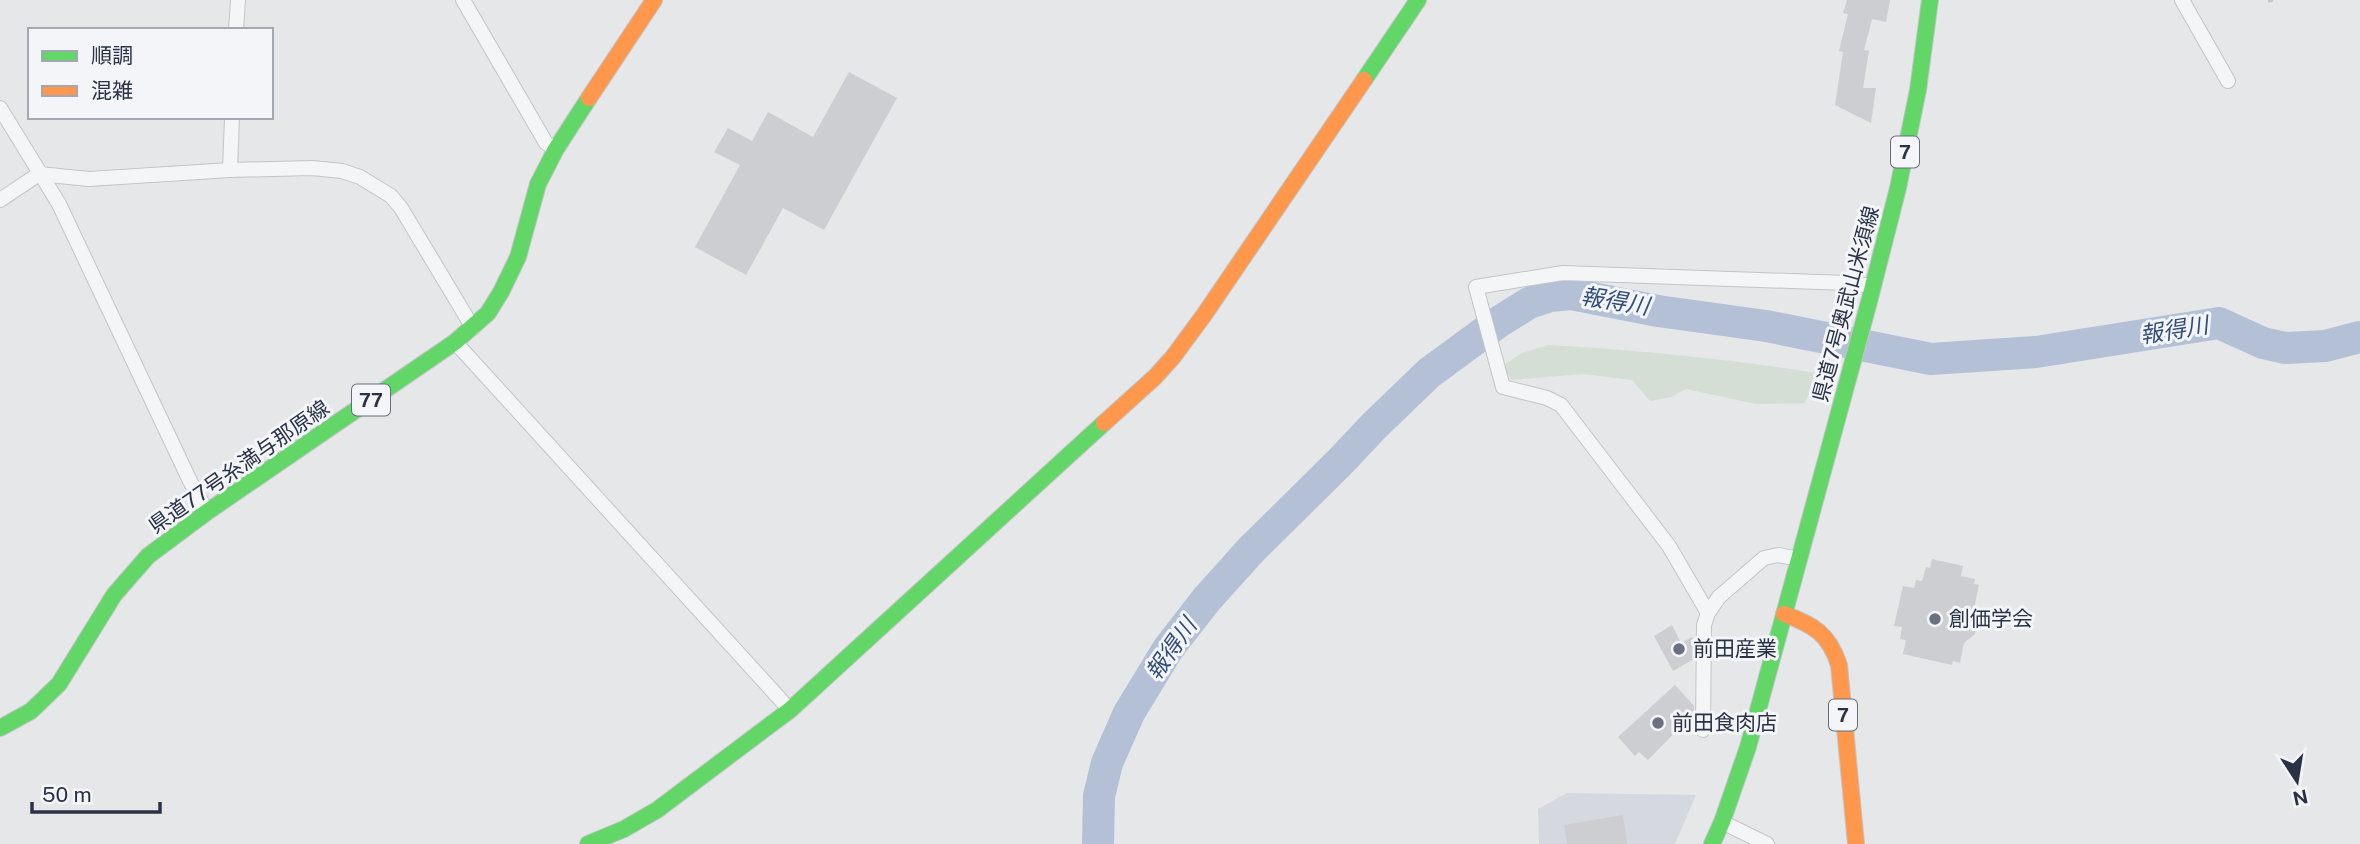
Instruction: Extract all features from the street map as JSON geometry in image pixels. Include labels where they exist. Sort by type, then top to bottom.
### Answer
[{"type":"main road","name":"県道77号糸満与那原線","points":[[0,728],[31,711],[59,684],[128,577],[172,537],[455,342],[488,313],[518,257],[538,184],[556,149],[654,0]]},
{"type":"main road","points":[[588,844],[657,810],[790,710],[1119,410],[1173,357],[1418,0]]},
{"type":"main road","name":"県道7号奥武山米須線","points":[[1712,844],[1748,747],[1871,294],[1898,188],[1918,90],[1930,0]]},
{"type":"main road","name":"7","points":[[1784,614],[1817,628],[1835,651],[1839,665],[1856,844]]},
{"type":"street","points":[[236,28],[238,0]]},
{"type":"street","points":[[463,0],[546,144],[556,149]]},
{"type":"street","points":[[2182,0],[2228,80]]},
{"type":"street","points":[[0,108],[59,204],[207,512]]},
{"type":"street","points":[[230,170],[232,119]]},
{"type":"street","points":[[0,200],[39,174],[89,179],[230,170],[312,168],[342,172],[360,177],[391,196],[401,208],[473,328]]},
{"type":"street","points":[[1708,613],[1668,546],[1561,405],[1547,398],[1503,387],[1476,287],[1563,273],[1847,283],[1871,294]]},
{"type":"street","points":[[455,342],[471,363],[790,710]]},
{"type":"street","points":[[1703,730],[1703,625],[1708,613],[1719,597],[1764,558],[1778,555],[1799,559]]},
{"type":"street","points":[[1722,822],[1767,844]]},
{"type":"path","points":[[2268,1],[2275,0]]},
{"type":"shaded area","points":[[1548,345],[1683,356],[1817,373],[1805,403],[1756,404],[1686,389],[1671,397],[1650,401],[1632,380],[1583,374],[1512,380],[1502,366],[1522,353]]},
{"type":"shaded area","points":[[1567,793],[1696,795],[1675,844],[1539,844],[1538,809]]},
{"type":"building","points":[[1847,0],[1890,0],[1886,22],[1872,19],[1864,50],[1869,51],[1863,88],[1876,88],[1871,123],[1835,105],[1843,52],[1839,51],[1848,14],[1843,13]]},
{"type":"building","points":[[849,72],[897,98],[824,230],[783,208],[746,275],[695,247],[740,165],[714,152],[728,128],[752,141],[768,112],[813,137]]},
{"type":"building","name":"創価学会","points":[[1932,559],[1963,566],[1961,576],[1975,579],[1974,584],[1979,585],[1973,612],[1975,634],[1964,643],[1960,663],[1953,661],[1952,665],[1903,654],[1906,640],[1900,639],[1902,627],[1894,626],[1903,586],[1914,588],[1916,580],[1922,581],[1926,567],[1930,568]]},
{"type":"building","name":"前田産業","points":[[1672,625],[1681,643],[1692,637],[1694,642],[1694,659],[1673,671],[1654,636]]},
{"type":"building","name":"前田食肉店","points":[[1675,685],[1694,706],[1694,713],[1648,760],[1639,752],[1635,756],[1618,737]]},
{"type":"building","points":[[1623,815],[1627,844],[1567,844],[1564,825]]},
{"type":"waterway","name":"報得川","points":[[1098,844],[1099,796],[1107,763],[1129,713],[1168,649],[1206,600],[1250,551],[1429,373],[1529,303],[1550,296],[1571,294],[1658,311],[1766,326],[1931,359],[2036,352],[2219,323],[2263,343],[2285,348],[2325,346],[2360,337]]},
{"type":"traffic: fast","points":[[1364,80],[1418,0]]},
{"type":"traffic: fast","points":[[1712,844],[1748,747],[1869,302],[1898,188],[1918,90],[1930,0]]},
{"type":"traffic: fast","points":[[0,728],[31,711],[59,684],[114,595],[148,556],[207,512],[455,342],[488,313],[518,257],[538,184],[556,149],[589,98]]},
{"type":"traffic: fast","points":[[588,844],[624,829],[657,810],[790,710],[1104,423]]},
{"type":"traffic: slow","points":[[589,98],[654,0]]},
{"type":"traffic: slow","points":[[1104,423],[1173,357],[1364,80]]},
{"type":"traffic: slow","points":[[1784,614],[1819,632],[1835,654],[1839,665],[1856,844]]},
{"type":"place","name":"創価学会","points":[[1935,619]]},
{"type":"place","name":"前田産業","points":[[1679,649]]},
{"type":"place","name":"前田食肉店","points":[[1658,723]]}]
